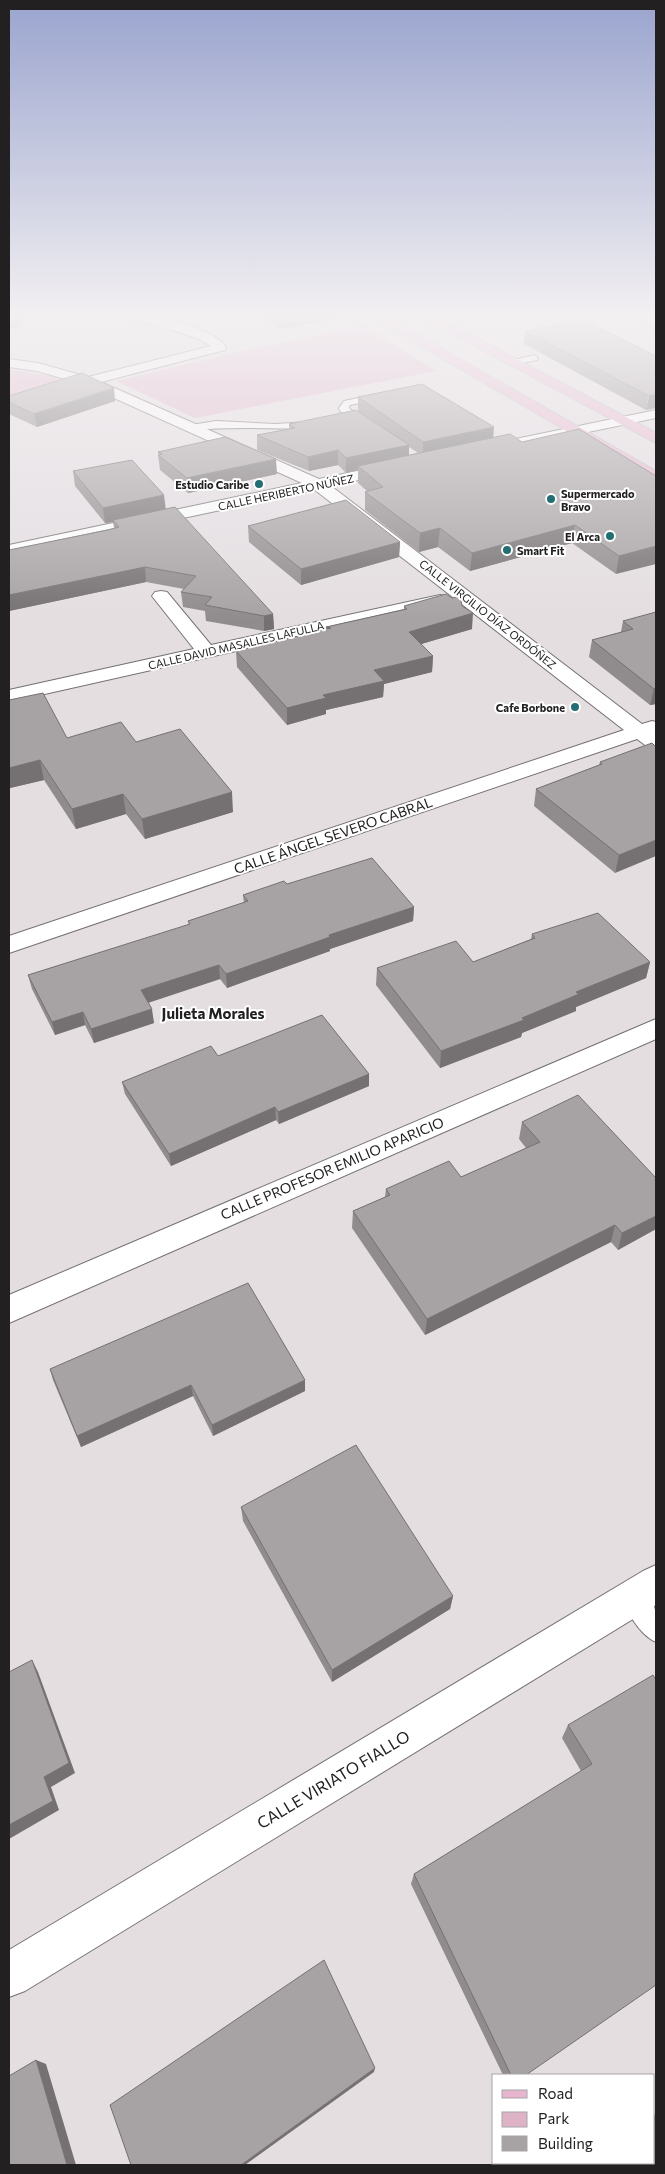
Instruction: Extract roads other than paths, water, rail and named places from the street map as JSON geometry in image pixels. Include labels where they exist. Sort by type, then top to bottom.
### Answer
[{"type":"main road","points":[[551,416],[656,477]]},
{"type":"main road","points":[[615,416],[656,439]]},
{"type":"street","name":"CALLE VIRGILIO DÍAZ ORDÓÑEZ","points":[[166,416],[319,485],[463,595],[651,734]]},
{"type":"street","points":[[469,452],[642,416]]},
{"type":"street","name":"CALLE HERIBERTO NÚÑEZ","points":[[11,544],[319,485],[411,464]]},
{"type":"street","name":"CALLE DAVID MASALLES LAFULLA","points":[[9,696],[463,595]]},
{"type":"street","points":[[161,596],[206,652]]},
{"type":"street","name":"CALLE ÁNGEL SEVERO CABRAL","points":[[9,945],[651,734]]},
{"type":"street","name":"CALLE PROFESOR EMILIO APARICIO","points":[[9,1309],[656,1028]]},
{"type":"street","name":"CALLE VIRIATO FIALLO","points":[[9,1974],[649,1603]]},
{"type":"lane","points":[[352,416],[375,432]]},
{"type":"lane","points":[[191,428],[216,424],[275,427],[310,425]]},
{"type":"lane","points":[[492,434],[508,444]]},
{"type":"place","name":"Estudio Caribe","points":[[259,484]]},
{"type":"place","name":"Supermercado Bravo","points":[[551,499]]},
{"type":"place","name":"El Arca","points":[[610,536]]},
{"type":"place","name":"Smart Fit","points":[[507,550]]},
{"type":"place","name":"Cafe Borbone","points":[[575,707]]},
{"type":"district","name":"Julieta Morales","points":[[213,1013]]}]
